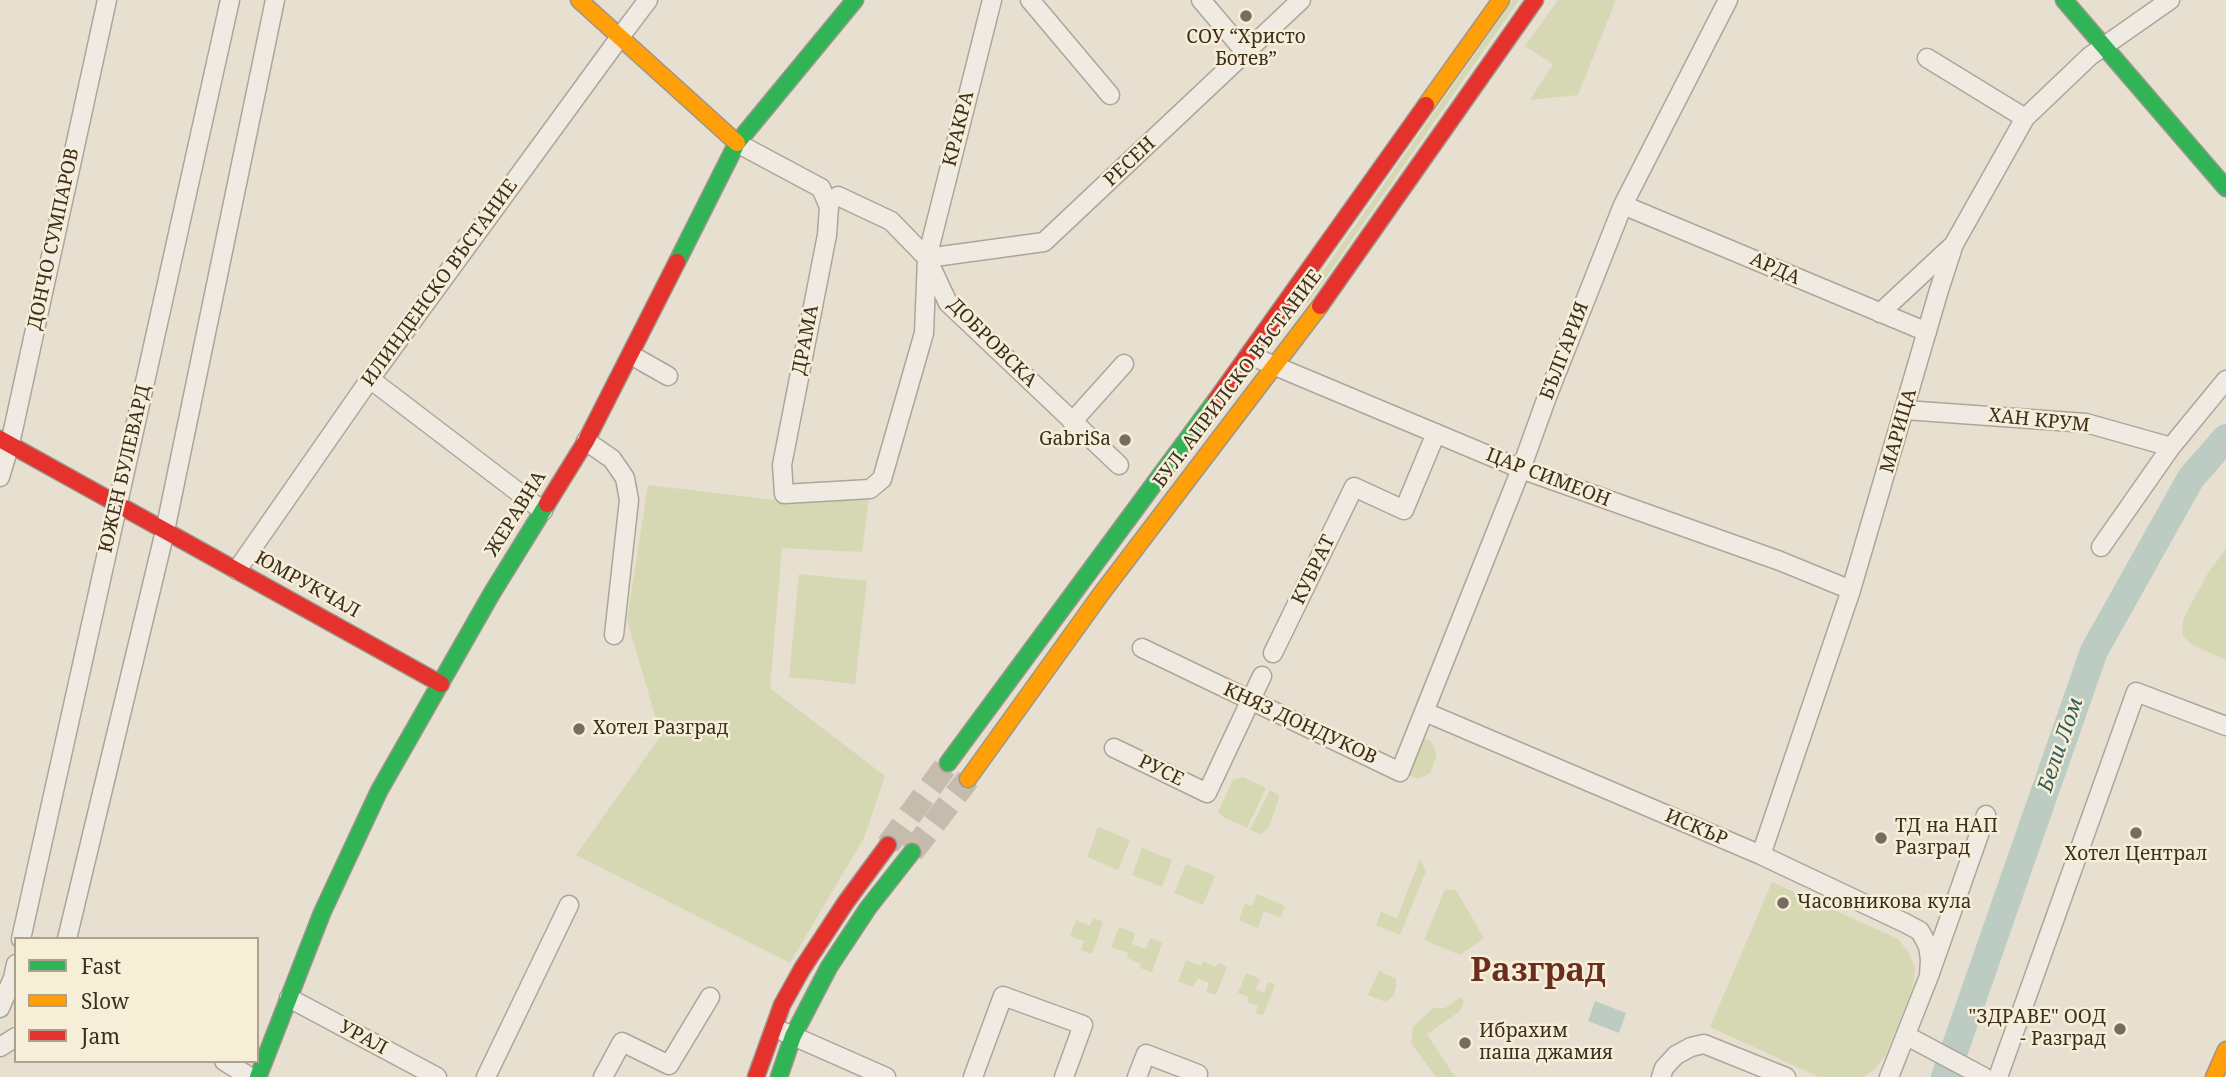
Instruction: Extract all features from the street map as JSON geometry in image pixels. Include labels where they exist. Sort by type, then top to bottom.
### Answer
[{"type":"street","name":"ДОНЧО СУМПАРОВ","points":[[0,477],[5,441],[107,0]]},
{"type":"street","name":"ЮЖЕН БУЛЕВАРД","points":[[21,937],[122,506],[230,0]]},
{"type":"street","points":[[67,937],[275,0]]},
{"type":"street","points":[[579,0],[737,143]]},
{"type":"street","name":"ИЛИНДЕНСКО ВЪСТАНИЕ","points":[[237,570],[370,379],[649,0]]},
{"type":"street","name":"ЖЕРАВНА","points":[[258,1077],[322,913],[379,791],[492,593],[586,441],[737,143],[855,0]]},
{"type":"street","name":"КРАКРА","points":[[784,494],[870,489],[882,479],[925,333],[927,258],[992,0]]},
{"type":"street","points":[[1030,0],[1110,95]]},
{"type":"street","points":[[1201,0],[1247,53]]},
{"type":"street","name":"РЕСЕН","points":[[927,258],[1045,242],[1301,0]]},
{"type":"street","name":"БУЛ. АПРИЛСКО ВЪСТАНИЕ","points":[[948,763],[1249,355],[1502,0]]},
{"type":"street","name":"БУЛ. АПРИЛСКО ВЪСТАНИЕ","points":[[968,779],[1101,594],[1277,366],[1535,0]]},
{"type":"street","name":"БЪЛГАРИЯ","points":[[1425,712],[1623,205],[1728,0]]},
{"type":"street","points":[[2064,0],[2226,188]]},
{"type":"street","name":"МАРИЦА","points":[[1761,855],[1852,590],[1954,244],[2025,118],[2090,56],[2170,0]]},
{"type":"street","points":[[1927,58],[2025,118]]},
{"type":"street","name":"ДРАМА","points":[[737,143],[821,188],[829,207],[827,235],[782,465],[784,494]]},
{"type":"street","name":"ДОБРОВСКА","points":[[838,196],[891,222],[927,258],[948,303],[1119,466]]},
{"type":"street","name":"АРДА","points":[[1623,205],[1927,332]]},
{"type":"street","points":[[1880,313],[1954,244]]},
{"type":"street","points":[[631,355],[668,376]]},
{"type":"street","name":"ЦАР СИМЕОН","points":[[1249,355],[1521,469],[1780,561],[1852,590]]},
{"type":"street","points":[[1072,422],[1124,364]]},
{"type":"street","points":[[370,379],[543,511]]},
{"type":"street","points":[[2101,547],[2171,447],[2226,380]]},
{"type":"street","name":"ХАН КРУМ","points":[[1905,410],[2086,423],[2171,447]]},
{"type":"street","name":"КУБРАТ","points":[[1273,653],[1354,486],[1404,510],[1436,433]]},
{"type":"street","points":[[5,441],[122,506]]},
{"type":"street","points":[[586,441],[612,459],[625,478],[629,500],[614,635]]},
{"type":"street","name":"ЮМРУКЧАЛ","points":[[122,506],[441,684]]},
{"type":"street","name":"КНЯЗ ДОНДУКОВ","points":[[1142,648],[1399,772],[1425,712]]},
{"type":"street","points":[[1251,701],[1262,676]]},
{"type":"street","points":[[1907,1036],[1987,1076],[2136,692],[2226,726]]},
{"type":"street","name":"РУСЕ","points":[[1114,748],[1208,793],[1251,701]]},
{"type":"street","name":"ИСКЪР","points":[[1425,712],[1761,855],[1920,931],[1928,946],[1929,976]]},
{"type":"street","points":[[1889,1077],[1907,1036],[1986,815]]},
{"type":"street","points":[[756,1077],[782,1005],[802,969],[888,845]]},
{"type":"street","points":[[779,1077],[793,1036],[829,967],[868,908],[912,852]]},
{"type":"street","points":[[486,1077],[569,905]]},
{"type":"street","points":[[0,1008],[14,973]]},
{"type":"street","points":[[973,1077],[1003,996],[1083,1025],[1064,1077]]},
{"type":"street","points":[[603,1077],[622,1042],[669,1065],[710,997]]},
{"type":"street","name":"УРАЛ","points":[[289,998],[438,1077]]},
{"type":"street","points":[[774,1028],[886,1077]]},
{"type":"street","points":[[1661,1077],[1664,1068],[1676,1055],[1704,1044],[1786,1077]]},
{"type":"street","points":[[2214,1077],[2226,1050]]},
{"type":"street","points":[[1137,1077],[1146,1054],[1198,1074],[1197,1077]]},
{"type":"street","points":[[227,1063],[250,1077]]},
{"type":"green space","points":[[1513,0],[1519,0],[1308,303],[1303,300]]},
{"type":"green space","points":[[1558,0],[1616,0],[1578,95],[1530,100],[1553,64],[1525,46]]},
{"type":"green space","points":[[648,485],[783,501],[869,498],[862,552],[782,548],[770,688],[885,776],[864,838],[790,963],[576,855],[661,736],[627,620]]},
{"type":"green space","points":[[2226,549],[2226,660],[2193,645],[2183,637],[2182,628],[2184,617],[2208,573]]},
{"type":"green space","points":[[799,574],[867,581],[855,684],[789,677]]},
{"type":"green space","points":[[1421,737],[1431,741],[1437,755],[1430,773],[1418,779],[1407,774]]},
{"type":"green space","points":[[1243,777],[1266,788],[1247,828],[1218,812],[1233,780]]},
{"type":"green space","points":[[1270,790],[1279,795],[1279,798],[1269,827],[1261,834],[1250,830]]},
{"type":"green space","points":[[1098,827],[1130,840],[1118,870],[1087,857]]},
{"type":"green space","points":[[1142,848],[1172,860],[1162,887],[1132,875]]},
{"type":"green space","points":[[1420,859],[1426,871],[1400,935],[1376,925],[1381,912],[1397,918]]},
{"type":"green space","points":[[1186,864],[1215,876],[1203,905],[1174,893]]},
{"type":"green space","points":[[1772,882],[1898,939],[1909,953],[1915,968],[1912,990],[1885,1056],[1874,1070],[1863,1077],[1819,1077],[1710,1027]]},
{"type":"green space","points":[[1445,889],[1456,890],[1484,938],[1460,955],[1424,940]]},
{"type":"green space","points":[[1257,894],[1285,906],[1280,918],[1264,911],[1258,928],[1239,920],[1245,903],[1252,906]]},
{"type":"green space","points":[[1093,918],[1103,922],[1092,954],[1081,950],[1084,941],[1070,936],[1076,920],[1090,926]]},
{"type":"green space","points":[[1119,927],[1135,933],[1132,944],[1146,949],[1150,938],[1162,943],[1152,972],[1140,968],[1141,964],[1127,958],[1128,953],[1111,947]]},
{"type":"green space","points":[[1186,960],[1201,966],[1203,961],[1216,967],[1218,963],[1227,967],[1216,995],[1206,992],[1209,983],[1198,978],[1193,987],[1178,981]]},
{"type":"green space","points":[[1379,971],[1396,979],[1393,996],[1386,1002],[1368,995]]},
{"type":"green space","points":[[1246,973],[1260,979],[1256,989],[1264,993],[1268,982],[1275,985],[1263,1015],[1256,1013],[1258,1006],[1247,1002],[1248,997],[1238,993]]},
{"type":"green space","points":[[1461,997],[1464,1002],[1459,1012],[1427,1034],[1455,1077],[1436,1077],[1411,1043],[1413,1027],[1433,1008],[1445,1008]]},
{"type":"shaded area","points":[[1595,1001],[1626,1013],[1619,1033],[1588,1021]]},
{"type":"waterway","name":"Бели Лом","points":[[1945,1077],[2094,651],[2191,478],[2226,438]]},
{"type":"tunnel","points":[[888,845],[948,763]]},
{"type":"tunnel","points":[[912,852],[968,779]]},
{"type":"traffic: fast","points":[[677,262],[737,143],[855,0]]},
{"type":"traffic: fast","points":[[2064,0],[2226,188]]},
{"type":"traffic: fast","points":[[948,763],[1216,400]]},
{"type":"traffic: fast","points":[[258,1077],[322,913],[379,791],[492,593],[547,504]]},
{"type":"traffic: fast","points":[[779,1077],[793,1036],[829,967],[868,908],[912,852]]},
{"type":"traffic: slow","points":[[579,0],[737,143]]},
{"type":"traffic: slow","points":[[1426,105],[1501,0]]},
{"type":"traffic: slow","points":[[968,779],[1101,594],[1320,306]]},
{"type":"traffic: slow","points":[[2214,1077],[2226,1050]]},
{"type":"traffic: jam","points":[[1320,306],[1535,0]]},
{"type":"traffic: jam","points":[[1216,400],[1426,105]]},
{"type":"traffic: jam","points":[[547,504],[586,441],[677,262]]},
{"type":"traffic: jam","points":[[0,439],[441,684]]},
{"type":"traffic: jam","points":[[756,1077],[782,1005],[802,969],[888,845]]},
{"type":"place","name":"СОУ “Христо Ботев”","points":[[1246,16]]},
{"type":"place","name":"GabriSa","points":[[1125,440]]},
{"type":"place","name":"Хотел Разград","points":[[579,729]]},
{"type":"place","name":"Хотел Централ","points":[[2136,833]]},
{"type":"place","name":"ТД на НАП Разград","points":[[1881,838]]},
{"type":"place","name":"Часовникова кула","points":[[1783,903]]},
{"type":"place","name":"\"ЗДРАВЕ\" ООД - Разград","points":[[2120,1029]]},
{"type":"place","name":"Ибрахим паша джамия","points":[[1465,1043]]},
{"type":"district","name":"Разград","points":[[1538,972]]}]
